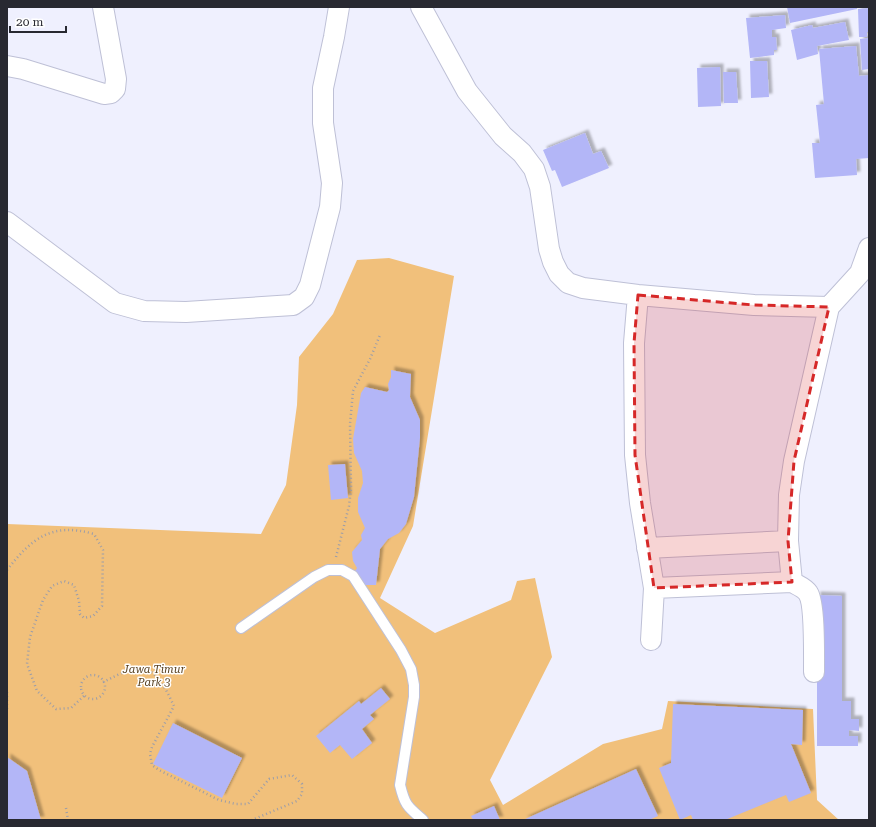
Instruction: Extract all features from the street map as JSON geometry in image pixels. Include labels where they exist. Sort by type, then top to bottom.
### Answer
[{"type":"street","points":[[7,66],[23,69],[104,94],[111,93],[115,89],[116,79],[103,7]]},
{"type":"street","points":[[7,222],[114,303],[144,311],[186,312],[293,304],[304,297],[310,285],[330,208],[332,183],[322,123],[324,88],[339,7]]},
{"type":"street","points":[[421,7],[467,91],[503,136],[522,153],[534,169],[540,187],[552,262],[559,274],[568,283],[583,288],[638,295],[754,305],[829,306]]},
{"type":"street","points":[[792,582],[788,541],[789,494],[794,461],[829,306],[860,273],[869,248]]},
{"type":"street","points":[[638,295],[634,343],[635,455],[640,503],[654,588],[650,640]]},
{"type":"street","points":[[647,548],[788,541]]},
{"type":"street","points":[[654,588],[792,582],[808,592],[810,597],[814,672]]},
{"type":"lane","points":[[241,628],[314,577],[328,570],[342,570],[353,576],[401,650],[411,669],[414,685],[414,697],[400,785],[408,808],[423,820]]},
{"type":"path","points":[[333,570],[349,506],[351,489],[350,424],[353,390],[370,359],[380,336]]},
{"type":"path","points":[[7,570],[20,554],[36,539],[56,530],[82,530],[94,534],[103,550],[102,606],[93,616],[84,618],[80,614],[79,601],[74,585],[64,582],[52,586],[43,600],[30,637],[27,664],[37,691],[56,709],[71,708],[85,696]]},
{"type":"path","points":[[103,682],[130,670],[141,668],[155,675],[164,687],[174,706],[152,747],[150,754],[152,765],[159,770],[220,800],[236,804],[248,804],[269,779],[292,775],[302,784],[302,794],[297,801],[252,820]]},
{"type":"path","points":[[90,675],[96,675],[103,682],[103,692],[100,696],[89,698],[85,696],[82,691],[82,681],[90,675]]},
{"type":"path","points":[[7,692],[7,711]]},
{"type":"path","points":[[66,808],[68,820]]},
{"type":"highlighted area","points":[[638,295],[754,305],[829,307],[794,461],[788,541],[792,582],[654,588],[635,455],[634,343]]},
{"type":"green space","name":"Jawa Timur Park 3","points":[[389,258],[454,276],[413,526],[380,598],[435,633],[511,600],[517,581],[535,578],[552,657],[490,780],[503,805],[603,744],[662,729],[668,701],[813,709],[817,800],[839,820],[7,820],[7,524],[261,534],[286,485],[297,405],[299,357],[333,314],[357,260]]},
{"type":"building","points":[[787,7],[857,7],[857,9],[790,23]]},
{"type":"building","points":[[869,8],[869,32],[867,32],[867,37],[859,37],[858,9]]},
{"type":"building","points":[[785,15],[786,28],[772,30],[772,37],[776,37],[777,50],[774,50],[774,55],[750,58],[746,18]]},
{"type":"building","points":[[845,22],[849,40],[817,46],[818,54],[797,60],[791,30],[812,25],[813,28]]},
{"type":"building","points":[[869,38],[869,69],[862,70],[860,39]]},
{"type":"building","points":[[856,46],[859,76],[869,75],[869,158],[856,159],[857,175],[815,178],[812,143],[820,143],[816,105],[824,104],[819,49]]},
{"type":"building","points":[[750,61],[767,61],[769,97],[751,98]]},
{"type":"building","points":[[720,67],[721,106],[698,107],[697,68]]},
{"type":"building","points":[[723,72],[736,72],[738,103],[724,103]]},
{"type":"building","points":[[585,133],[593,154],[601,151],[609,168],[562,187],[555,170],[552,171],[543,150]]},
{"type":"building","points":[[391,370],[411,374],[410,397],[420,420],[420,438],[414,497],[406,524],[399,533],[388,539],[380,549],[376,585],[363,585],[354,573],[357,568],[353,561],[352,552],[362,540],[361,535],[365,528],[358,512],[358,498],[363,483],[362,471],[354,453],[353,439],[361,393],[365,387],[387,392],[389,390],[388,384],[391,377]]},
{"type":"building","points":[[345,464],[348,498],[331,500],[328,465]]},
{"type":"building","points":[[817,595],[842,596],[842,701],[851,701],[851,719],[859,719],[859,731],[849,730],[849,736],[858,736],[858,746],[817,746]]},
{"type":"building","points":[[381,688],[390,699],[370,715],[374,719],[362,729],[372,743],[352,759],[340,745],[330,753],[316,736],[359,701],[361,704]]},
{"type":"building","points":[[673,704],[803,710],[802,745],[791,744],[811,793],[789,802],[786,795],[725,820],[693,820],[691,815],[680,820],[659,768],[671,763]]},
{"type":"building","points":[[173,723],[242,758],[222,798],[153,764]]},
{"type":"building","points":[[7,757],[27,771],[41,820],[7,820]]},
{"type":"building","points":[[636,769],[658,816],[649,820],[523,820]]},
{"type":"building","points":[[494,806],[500,820],[473,820],[471,816]]}]
